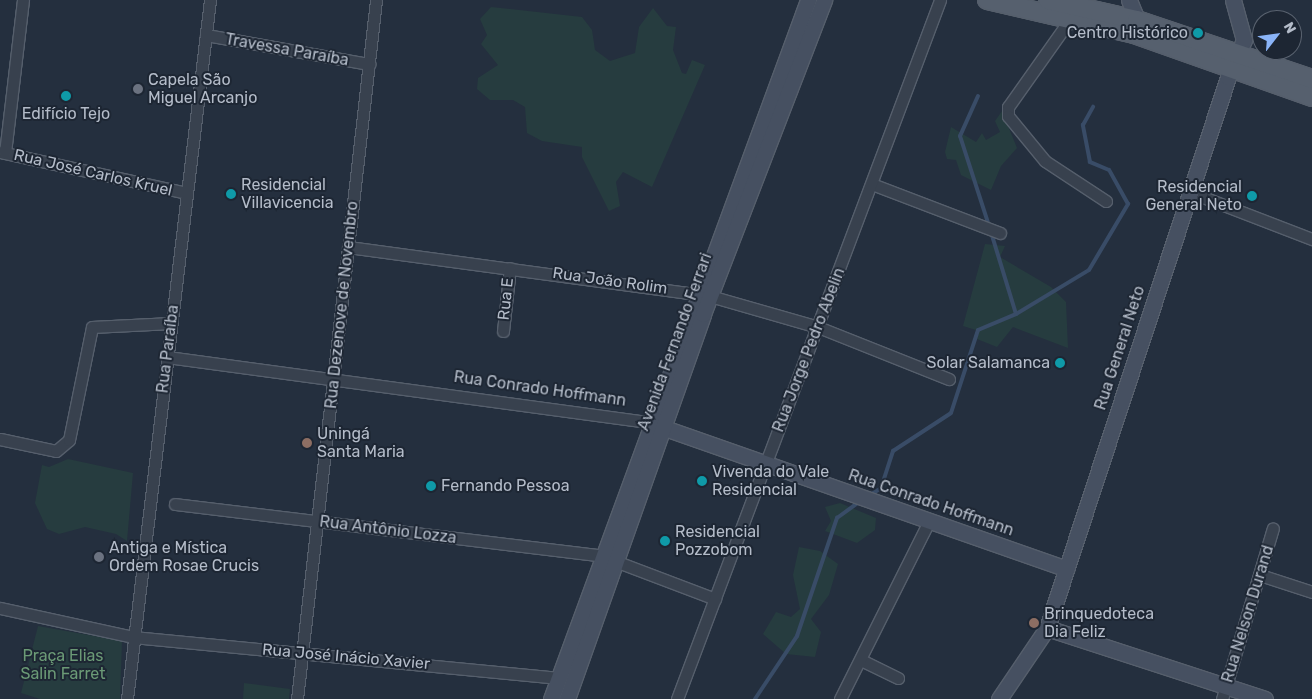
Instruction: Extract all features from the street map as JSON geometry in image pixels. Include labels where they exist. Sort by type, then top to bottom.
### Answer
[{"type":"main road","name":"Avenida Fernando Ferrari","points":[[551,699],[608,559],[808,0]]},
{"type":"main road","name":"Avenida Fernando Ferrari","points":[[704,295],[824,0]]},
{"type":"main road","points":[[987,0],[1075,8],[1136,20],[1235,61],[1312,96]]},
{"type":"main road","points":[[1048,0],[1235,61],[1312,80]]},
{"type":"main road","points":[[1129,0],[1136,20]]},
{"type":"main road","name":"Rua General Neto","points":[[999,699],[1047,628],[1190,192],[1244,40],[1233,0]]},
{"type":"main road","name":"Rua Conrado Hoffmann","points":[[656,425],[1066,569]]},
{"type":"main road","name":"Avenida Fernando Ferrari","points":[[567,699],[608,559]]},
{"type":"main road","points":[[1047,628],[1224,693],[1265,699]]},
{"type":"street","points":[[3,153],[23,0]]},
{"type":"street","name":"Rua Paraíba","points":[[128,699],[133,637],[210,0]]},
{"type":"street","name":"Rua Dezenove de Novembro","points":[[296,699],[376,0]]},
{"type":"street","name":"Rua Jorge Pedro Abelin","points":[[677,699],[940,0]]},
{"type":"street","points":[[1075,8],[1008,107],[1008,116],[1045,161],[1106,201]]},
{"type":"street","name":"Travessa Paraíba","points":[[206,35],[369,64]]},
{"type":"street","name":"Rua José Carlos Kruel","points":[[3,153],[187,194]]},
{"type":"street","points":[[872,184],[1000,233]]},
{"type":"street","points":[[1190,192],[1312,239]]},
{"type":"street","name":"Rua João Rolim","points":[[348,248],[704,295],[818,327],[950,379]]},
{"type":"street","name":"Rua E","points":[[503,331],[510,268]]},
{"type":"street","points":[[0,439],[56,451],[69,440],[92,327],[171,323]]},
{"type":"street","name":"Rua Conrado Hoffmann","points":[[167,357],[333,377],[656,425]]},
{"type":"street","name":"Rua Antônio Lozza","points":[[174,504],[608,559],[715,598]]},
{"type":"street","points":[[840,699],[863,660],[929,521]]},
{"type":"street","name":"Rua Nelson Durand","points":[[1224,693],[1274,528]]},
{"type":"street","points":[[1260,575],[1312,592]]},
{"type":"street","name":"Rua José Inácio Xavier","points":[[0,608],[133,637],[559,678]]},
{"type":"street","points":[[863,660],[898,678]]},
{"type":"green space","points":[[491,7],[582,17],[592,30],[595,50],[610,61],[635,53],[639,27],[653,8],[667,26],[676,27],[673,50],[682,73],[686,74],[692,60],[705,65],[652,187],[623,172],[616,182],[620,206],[609,211],[582,157],[582,147],[542,141],[527,133],[525,107],[513,100],[490,100],[477,89],[478,78],[498,65],[481,44],[487,35],[480,19]]},
{"type":"green space","points":[[1002,111],[1017,148],[1001,166],[991,190],[961,175],[956,160],[947,159],[945,152],[951,127],[976,142],[982,133],[986,140],[1000,132],[995,121]]},
{"type":"green space","points":[[985,244],[1005,246],[1000,257],[1051,287],[1066,302],[1068,348],[1013,327],[997,347],[977,339],[979,331],[963,326]]},
{"type":"green space","points":[[68,459],[133,473],[127,541],[116,534],[85,527],[59,534],[47,529],[35,503],[42,465],[49,467]]},
{"type":"green space","points":[[840,503],[876,518],[875,530],[857,543],[825,531],[831,521],[825,507]]},
{"type":"green space","points":[[799,547],[820,551],[838,564],[829,595],[811,619],[821,632],[815,657],[786,654],[763,634],[776,612],[791,617],[800,609],[793,575]]},
{"type":"green space","name":"Praça Elias Salin Farret","points":[[38,626],[122,641],[120,699],[40,699],[21,693]]},
{"type":"green space","points":[[244,683],[290,689],[289,699],[243,699]]},
{"type":"waterway","points":[[978,96],[960,136],[989,226]]},
{"type":"waterway","points":[[1016,314],[1089,270],[1128,204],[1109,170],[1090,162],[1083,125],[1093,107]]},
{"type":"waterway","points":[[870,495],[881,488],[893,451],[951,413],[978,330],[1016,314],[991,232]]},
{"type":"waterway","points":[[755,699],[797,636],[837,518],[860,501]]},
{"type":"place","name":"Centro Histórico","points":[[1198,33]]},
{"type":"place","name":"Capela São Miguel Arcanjo","points":[[138,89]]},
{"type":"place","name":"Edifício Tejo","points":[[66,96]]},
{"type":"place","name":"Residencial Villavicencia","points":[[231,194]]},
{"type":"place","name":"Residencial General Neto","points":[[1252,196]]},
{"type":"place","name":"Solar Salamanca","points":[[1060,363]]},
{"type":"place","name":"Uningá Santa Maria","points":[[307,443]]},
{"type":"place","name":"Vivenda do Vale Residencial","points":[[702,481]]},
{"type":"place","name":"Fernando Pessoa","points":[[431,486]]},
{"type":"place","name":"Residencial Pozzobom","points":[[665,541]]},
{"type":"place","name":"Antiga e Mística Ordem Rosae Crucis","points":[[99,557]]},
{"type":"place","name":"Brinquedoteca Dia Feliz","points":[[1034,623]]}]
